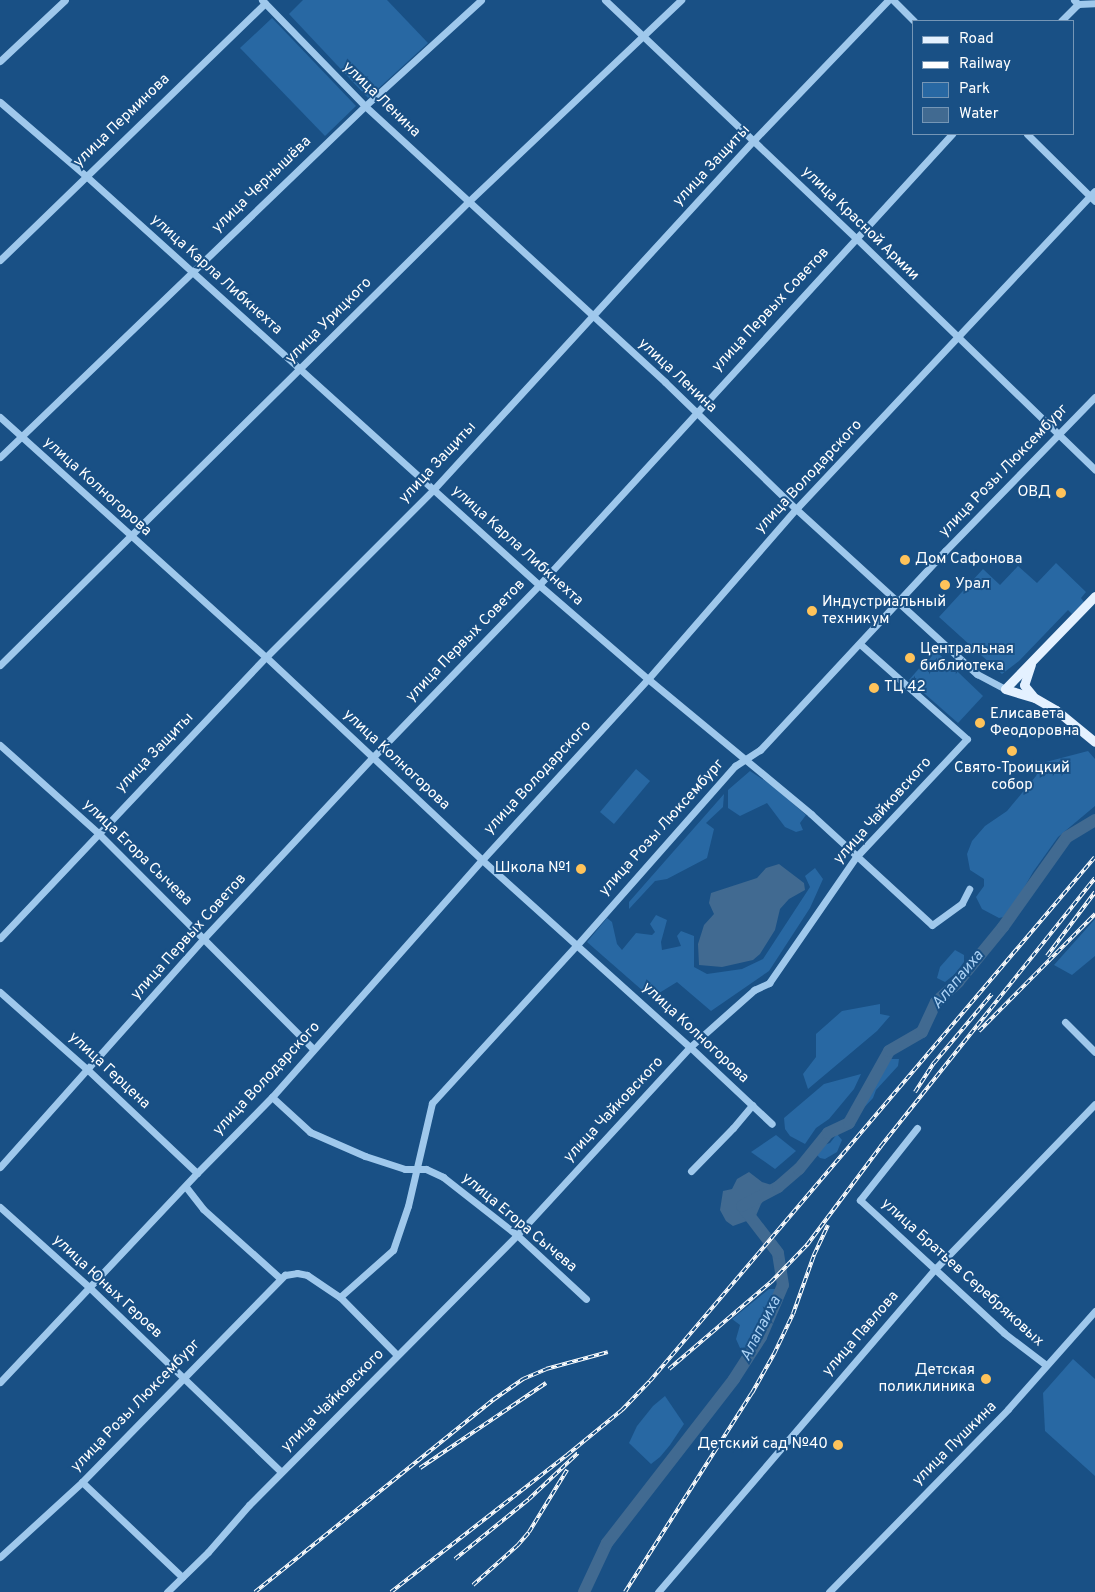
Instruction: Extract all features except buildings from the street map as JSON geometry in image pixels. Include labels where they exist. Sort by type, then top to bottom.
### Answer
[{"type":"main road","points":[[1005,689],[1095,596]]},
{"type":"main road","points":[[1035,698],[1024,685],[1028,670],[1038,653]]},
{"type":"main road","name":"улица Ленина","points":[[1005,689],[1035,698],[1056,710],[1095,742]]},
{"type":"street","points":[[0,61],[65,0]]},
{"type":"street","name":"улица Чернышёва","points":[[0,457],[365,106],[481,0]]},
{"type":"street","name":"улица Красной Армии","points":[[605,0],[856,238],[1095,470]]},
{"type":"street","name":"улица Урицкого","points":[[0,665],[468,202],[681,0]]},
{"type":"street","name":"улица Защиты","points":[[0,938],[266,658],[433,490],[753,141],[888,0]]},
{"type":"street","points":[[893,0],[913,20]]},
{"type":"street","name":"улица Ленина","points":[[264,2],[365,106],[695,412],[796,509],[977,674],[1005,689]]},
{"type":"street","name":"улица Перминова","points":[[0,260],[264,2]]},
{"type":"street","points":[[1062,20],[1076,2],[1095,3]]},
{"type":"street","name":"улица Карла Либкнехта","points":[[0,102],[85,175],[540,585],[648,679],[811,814],[932,925],[962,903],[970,889]]},
{"type":"street","name":"улица Первых Советов","points":[[0,1167],[204,938],[373,757],[540,585],[695,412],[951,135]]},
{"type":"street","points":[[1028,135],[1094,196]]},
{"type":"street","name":"улица Володарского","points":[[0,1382],[186,1187],[197,1173],[272,1097],[482,860],[648,679],[796,509],[1094,196]]},
{"type":"street","name":"улица Розы Люксембург","points":[[0,1557],[82,1482],[280,1278],[291,1274],[307,1275],[340,1297],[392,1250],[408,1206],[432,1103],[577,945],[735,766],[760,750],[998,495],[1095,397]]},
{"type":"street","name":"улица Колногорова","points":[[0,417],[129,536],[266,658],[482,860],[690,1047],[772,1124]]},
{"type":"street","name":"улица Чайковского","points":[[166,1592],[208,1552],[281,1472],[517,1235],[690,1047],[754,990],[768,983],[856,857],[967,739],[860,644]]},
{"type":"street","name":"улица Егора Сычева","points":[[0,745],[98,833],[313,1049]]},
{"type":"street","name":"улица Герцена","points":[[0,992],[88,1070],[197,1173]]},
{"type":"street","points":[[1065,1022],[1095,1052]]},
{"type":"street","name":"улица Егора Сычева","points":[[272,1097],[310,1132],[365,1156],[405,1169],[417,1167],[443,1177],[517,1235],[586,1299]]},
{"type":"street","name":"улица Павлова","points":[[658,1592],[936,1268],[1095,1104]]},
{"type":"street","points":[[691,1171],[733,1128],[752,1105]]},
{"type":"street","name":"улица Братьев Серебряковых","points":[[917,1128],[860,1200],[936,1268],[1004,1333],[1046,1365]]},
{"type":"street","points":[[186,1187],[203,1209],[280,1278]]},
{"type":"street","name":"улица Юных Героев","points":[[0,1207],[90,1288],[281,1472]]},
{"type":"street","points":[[340,1297],[397,1355]]},
{"type":"street","name":"улица Пушкина","points":[[830,1592],[985,1434],[1095,1311]]},
{"type":"street","points":[[82,1482],[182,1577]]},
{"type":"green space","points":[[303,0],[387,0],[428,43],[368,98],[289,14]]},
{"type":"green space","points":[[272,18],[356,106],[325,136],[240,48]]},
{"type":"green space","points":[[1056,563],[1086,592],[1081,598],[1084,602],[1072,614],[1068,610],[1019,661],[1002,674],[939,617],[983,569],[1000,585],[1018,566],[1037,583]]},
{"type":"green space","points":[[935,650],[983,696],[958,723],[909,680]]},
{"type":"green space","points":[[1088,751],[1095,759],[1095,806],[1058,837],[1033,872],[1008,916],[999,918],[982,909],[976,897],[984,886],[984,879],[970,870],[967,854],[972,841],[985,826],[1007,811],[1036,776],[1042,763]]},
{"type":"green space","points":[[636,769],[650,781],[614,824],[600,812]]},
{"type":"green space","points":[[750,771],[773,786],[806,815],[800,823],[803,830],[796,832],[785,827],[767,803],[740,816],[728,808],[728,790]]},
{"type":"green space","points":[[724,794],[723,807],[706,823],[714,829],[707,858],[667,879],[655,881],[629,909],[629,902]]},
{"type":"green space","points":[[815,868],[823,879],[810,908],[769,971],[711,1011],[677,982],[651,998],[587,942],[607,918],[612,922],[617,944],[622,950],[636,933],[652,935],[655,932],[650,924],[656,915],[667,920],[661,942],[662,950],[681,946],[677,936],[681,931],[694,936],[694,967],[707,974],[742,969],[763,959],[810,887],[805,876]]},
{"type":"green space","points":[[1095,919],[1095,956],[1072,975],[1054,965]]},
{"type":"green space","points":[[955,950],[964,955],[964,962],[955,974],[945,982],[937,978],[940,967]]},
{"type":"green space","points":[[880,1004],[880,1014],[890,1016],[877,1031],[808,1089],[803,1074],[816,1057],[816,1034],[842,1011]]},
{"type":"green space","points":[[888,1059],[899,1059],[898,1066],[876,1090],[873,1098],[860,1112],[854,1105],[876,1072],[880,1062]]},
{"type":"green space","points":[[861,1074],[854,1089],[829,1119],[816,1128],[805,1144],[790,1136],[785,1129],[784,1118],[824,1084]]},
{"type":"green space","points":[[837,1134],[842,1140],[837,1152],[825,1159],[820,1158],[814,1152],[815,1148],[830,1143]]},
{"type":"green space","points":[[776,1135],[796,1151],[775,1169],[751,1152]]},
{"type":"green space","points":[[769,1289],[777,1289],[765,1320],[748,1347],[740,1348],[736,1339],[740,1325],[732,1319]]},
{"type":"green space","points":[[1073,1359],[1095,1379],[1095,1476],[1045,1431],[1043,1393]]},
{"type":"green space","points":[[665,1396],[684,1424],[670,1445],[651,1464],[629,1443],[637,1426],[653,1406]]},
{"type":"water","points":[[779,864],[804,883],[805,890],[789,899],[780,909],[775,930],[760,954],[753,960],[722,967],[699,965],[698,944],[704,925],[714,914],[709,903],[711,893],[757,878],[766,868]]},
{"type":"water","points":[[749,1172],[762,1182],[778,1187],[772,1190],[761,1204],[755,1218],[733,1226],[726,1221],[720,1210],[723,1191],[732,1189],[737,1179]]},
{"type":"waterway","name":"Алапаиха","points":[[584,1592],[607,1543],[734,1379],[761,1337],[783,1285],[778,1253],[742,1206],[778,1187],[799,1169],[828,1133],[849,1123],[889,1051],[922,1032],[936,1002],[958,982],[1003,927],[1067,837],[1095,820]]},
{"type":"railway","points":[[391,1592],[567,1455],[622,1410],[650,1381],[1095,857]]},
{"type":"railway","points":[[669,1369],[771,1282],[807,1245],[881,1146],[1095,878]]},
{"type":"railway","points":[[1047,956],[1095,892]]},
{"type":"railway","points":[[979,1031],[1095,914]]},
{"type":"railway","points":[[915,1092],[934,1063],[992,994]]},
{"type":"railway","points":[[625,1592],[752,1393],[774,1354],[793,1314],[814,1255],[828,1225]]},
{"type":"railway","points":[[255,1592],[493,1400],[523,1379],[546,1369],[608,1352]]},
{"type":"railway","points":[[420,1468],[546,1383]]},
{"type":"railway","points":[[455,1559],[529,1499],[578,1453]]},
{"type":"railway","points":[[473,1585],[517,1546],[529,1532],[567,1470]]},
{"type":"place","name":"ОВД","points":[[1061,493]]},
{"type":"place","name":"Дом Сафонова","points":[[905,560]]},
{"type":"place","name":"Урал","points":[[945,585]]},
{"type":"place","name":"Индустриальный техникум","points":[[812,611]]},
{"type":"place","name":"Центральная библиотека","points":[[910,658]]},
{"type":"place","name":"ТЦ 42","points":[[874,688]]},
{"type":"place","name":"Елисавета Феодоровна","points":[[980,723]]},
{"type":"place","name":"Свято-Троицкий собор","points":[[1012,751]]},
{"type":"place","name":"Школа №1","points":[[581,869]]},
{"type":"place","name":"Детская поликлиника","points":[[986,1379]]},
{"type":"place","name":"Детский сад №40","points":[[838,1445]]}]
